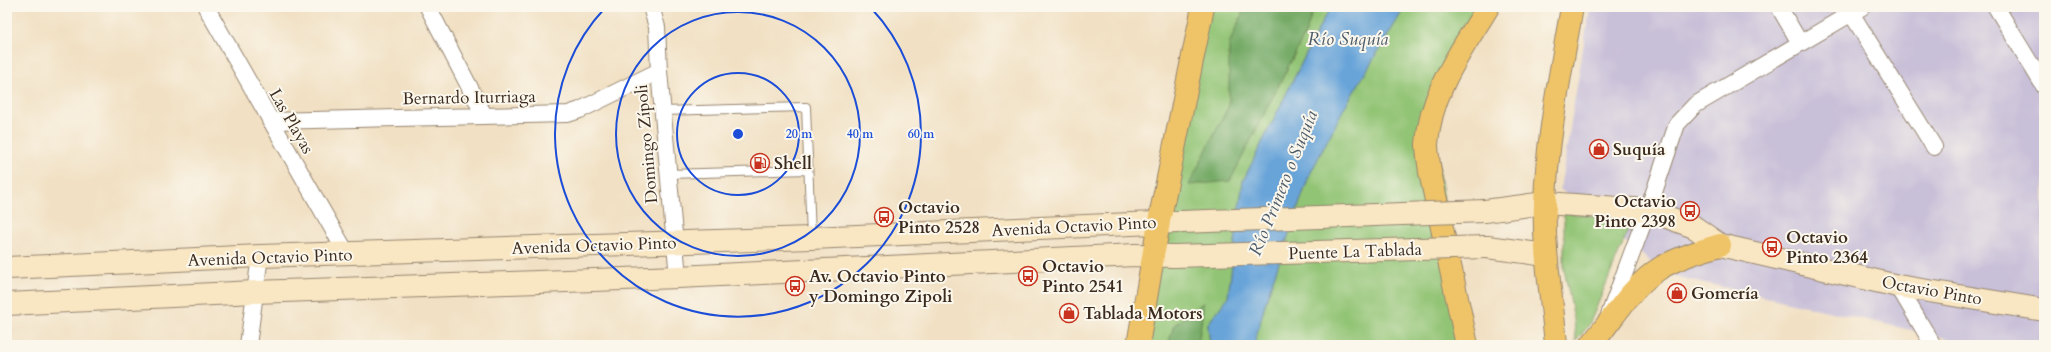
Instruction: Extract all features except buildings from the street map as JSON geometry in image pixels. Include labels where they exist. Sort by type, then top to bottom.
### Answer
[{"type":"main road","points":[[1138,345],[1159,222],[1203,7]]},
{"type":"main road","points":[[1467,345],[1430,172],[1427,144],[1431,118],[1440,86],[1488,7]]},
{"type":"main road","points":[[1556,345],[1546,255],[1545,203],[1551,134],[1572,7]]},
{"type":"main road","name":"Octavio Pinto","points":[[1545,203],[1648,210],[1694,227],[1720,245],[1898,286],[2044,310]]},
{"type":"main road","name":"Puente La Tablada","points":[[1181,222],[1485,211],[1545,203]]},
{"type":"main road","name":"Avenida Octavio Pinto","points":[[7,268],[260,256],[811,238],[1181,222]]},
{"type":"main road","points":[[1597,339],[1635,290],[1661,268],[1690,254],[1720,245]]},
{"type":"main road","name":"Puente La Tablada","points":[[1176,256],[1487,247],[1546,255]]},
{"type":"main road","name":"Avenida Octavio Pinto","points":[[7,304],[255,292],[678,277],[1154,255],[1176,256]]},
{"type":"street","name":"Las Playas","points":[[206,7],[347,254]]},
{"type":"street","points":[[428,7],[484,115]]},
{"type":"street","name":"Domingo Zípoli","points":[[651,7],[657,27],[659,72],[678,277]]},
{"type":"street","points":[[1779,7],[1800,43]]},
{"type":"street","points":[[1996,7],[2044,86]]},
{"type":"street","points":[[1597,339],[1648,210],[1677,124],[1695,105],[1856,10],[1934,147]]},
{"type":"street","name":"Bernardo Iturriaga","points":[[270,120],[568,114],[580,110],[659,72]]},
{"type":"street","points":[[248,345],[260,256]]},
{"type":"street","points":[[1898,286],[1933,345]]},
{"type":"lane","points":[[663,111],[806,107],[811,238]]},
{"type":"lane","points":[[669,174],[808,170]]},
{"type":"shaded area","points":[[1590,7],[2044,7],[2044,345],[1976,345],[1666,274],[1560,189]]},
{"type":"green space","points":[[1203,7],[1332,7],[1324,18],[1243,181],[1228,297],[1208,324],[1210,345],[1138,345]]},
{"type":"green space","points":[[1245,7],[1314,7],[1306,32],[1230,181],[1189,185],[1229,105],[1229,44]]},
{"type":"green space","points":[[1405,7],[1488,7],[1431,118],[1467,345],[1254,345],[1267,297],[1309,176],[1344,108]]},
{"type":"green space","points":[[1564,213],[1633,219],[1589,325],[1576,341],[1574,319],[1564,269]]},
{"type":"green space","points":[[1204,302],[1198,345],[1168,345],[1174,325]]},
{"type":"water","name":"Río Suquía","points":[[1332,7],[1405,7],[1344,108],[1309,176],[1267,297],[1254,345],[1210,345],[1208,324],[1228,297],[1243,181],[1324,18]]},
{"type":"place","name":"Suquía","points":[[1599,149]]},
{"type":"place","name":"Shell","points":[[760,163]]},
{"type":"place","name":"Octavio Pinto 2398","points":[[1690,211]]},
{"type":"place","name":"Octavio Pinto 2528","points":[[884,217]]},
{"type":"place","name":"Octavio Pinto 2364","points":[[1772,247]]},
{"type":"place","name":"Octavio Pinto 2541","points":[[1028,276]]},
{"type":"place","name":"Av. Octavio Pinto y Domingo Zipoli","points":[[795,286]]},
{"type":"place","name":"Gomería","points":[[1677,293]]},
{"type":"place","name":"Tablada Motors","points":[[1069,313]]},
{"type":"water label","name":"Río Primero o Suquía","points":[[1283,183]]}]
